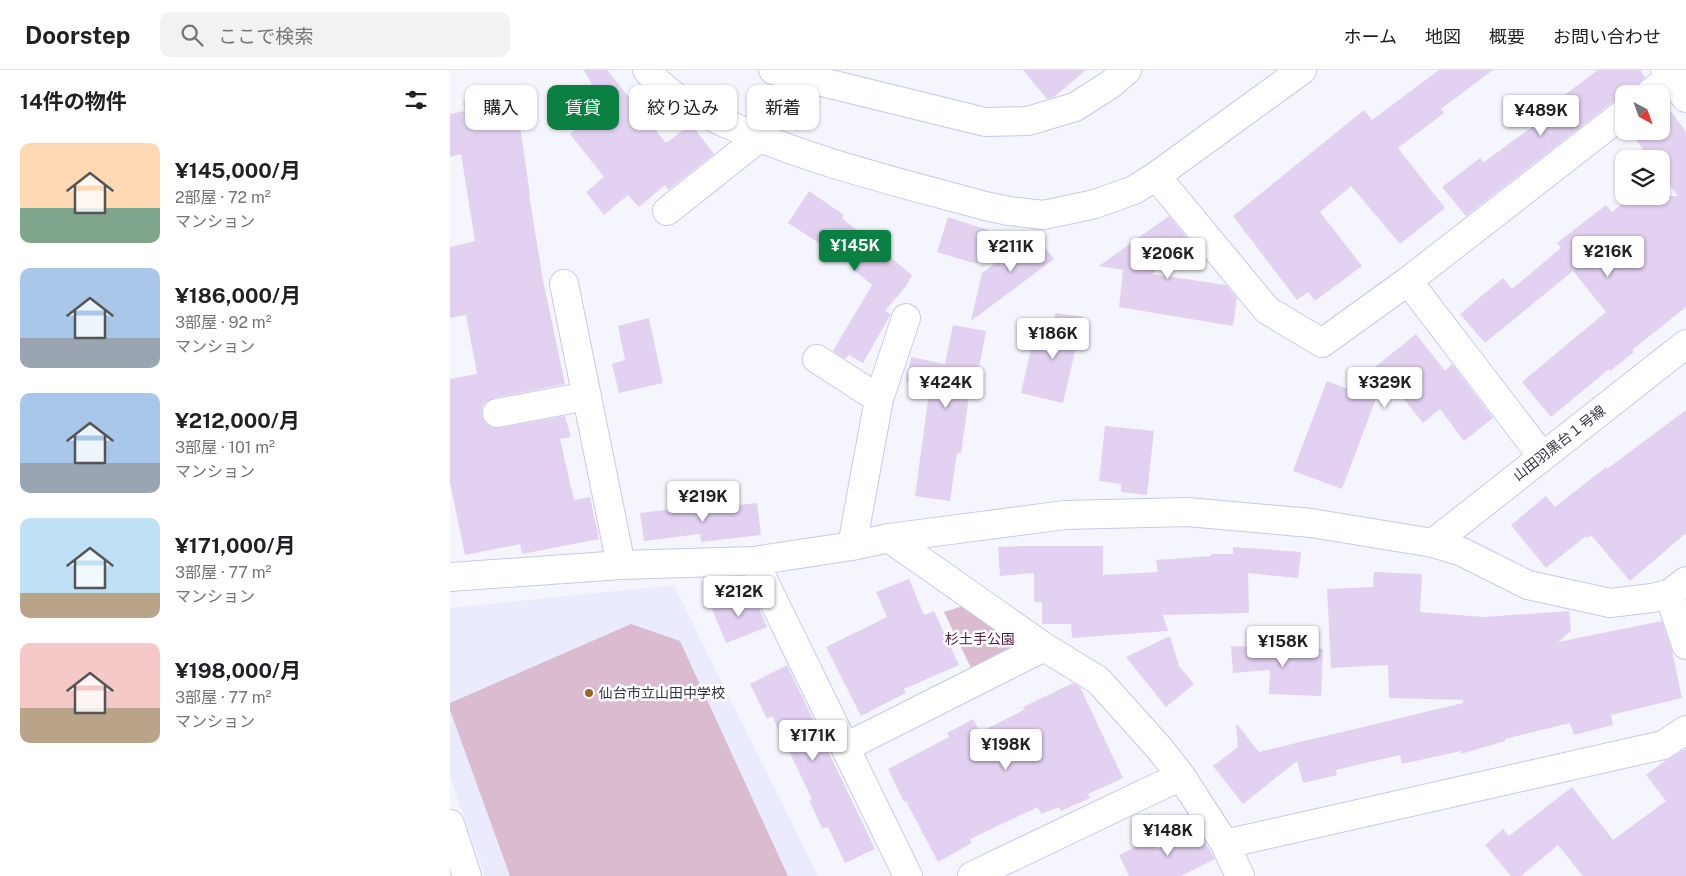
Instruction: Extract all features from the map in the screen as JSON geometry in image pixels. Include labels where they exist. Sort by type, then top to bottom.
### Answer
[{"type":"street","points":[[647,70],[685,104],[759,138],[838,166],[985,206],[1044,215],[1095,204],[1134,190],[1302,70]]},
{"type":"street","points":[[773,70],[845,78],[984,122],[1028,121],[1075,107],[1111,84],[1127,70]]},
{"type":"street","points":[[1156,176],[1267,310],[1322,343],[1408,281],[1615,121]]},
{"type":"street","points":[[667,211],[759,138]]},
{"type":"street","points":[[1408,281],[1542,456]]},
{"type":"street","points":[[564,284],[620,565]]},
{"type":"street","points":[[852,546],[879,399],[906,318]]},
{"type":"street","name":"山田羽黒台１号線","points":[[1433,543],[1686,344]]},
{"type":"street","points":[[817,359],[879,399]]},
{"type":"street","points":[[497,413],[586,396]]},
{"type":"street","points":[[450,577],[620,565],[754,562],[889,538],[1065,515],[1187,512],[1310,523],[1433,543],[1462,552],[1528,584],[1610,603],[1652,598],[1677,588],[1686,645]]},
{"type":"street","points":[[889,538],[1044,647],[1098,680],[1160,749],[1181,776],[1225,844],[1240,876]]},
{"type":"street","points":[[754,562],[908,876]]},
{"type":"street","points":[[846,747],[1044,647]]},
{"type":"street","points":[[1225,844],[1663,745],[1686,730]]},
{"type":"street","points":[[972,876],[1181,776]]},
{"type":"street","points":[[450,824],[468,876]]},
{"type":"shaded area","name":"仙台市立山田中学校","points":[[674,585],[818,876],[485,876],[450,778],[450,608]]},
{"type":"green space","name":"杉土手公園","points":[[966,605],[1009,633],[1013,646],[971,668],[944,612]]},
{"type":"green space","name":"仙台市立山田中学校","points":[[631,624],[680,641],[788,876],[510,876],[450,710],[450,703]]},
{"type":"building","points":[[584,70],[607,70],[629,97],[629,130],[655,130],[666,143],[683,130],[696,130],[714,154],[668,190],[665,185],[639,207],[628,195],[604,215],[586,192],[604,177],[570,134],[575,130],[619,130],[619,85],[592,85]]},
{"type":"building","points":[[1023,70],[1086,70],[1054,97],[1047,99]]},
{"type":"building","points":[[1439,70],[1493,70],[1441,109],[1444,113],[1398,148],[1445,208],[1400,244],[1351,186],[1320,212],[1362,266],[1315,301],[1308,292],[1297,300],[1233,216],[1364,110],[1372,120]]},
{"type":"building","points":[[1598,70],[1640,70],[1645,77],[1638,85],[1615,85],[1615,101],[1466,216],[1442,187],[1480,158],[1484,162],[1551,113],[1547,108]]},
{"type":"building","points":[[1670,110],[1686,132],[1686,307],[1632,350],[1634,352],[1610,371],[1609,369],[1551,417],[1522,382],[1606,312],[1573,271],[1485,343],[1460,314],[1503,278],[1512,289],[1561,248],[1557,243],[1606,205],[1612,212],[1621,205],[1670,205],[1670,196],[1678,196],[1670,186],[1670,150],[1644,150],[1636,140],[1670,140]]},
{"type":"building","points":[[465,111],[465,130],[521,130],[543,280],[565,384],[494,398],[486,402],[482,407],[482,416],[486,424],[492,428],[499,428],[565,416],[571,437],[560,439],[574,500],[590,497],[599,539],[522,554],[520,544],[465,555],[450,483],[450,379],[477,374],[466,315],[450,318],[450,247],[475,241],[461,154],[450,157],[450,114]]},
{"type":"building","points":[[809,191],[844,215],[842,218],[912,275],[906,286],[885,311],[891,314],[863,363],[849,355],[845,359],[833,351],[872,285],[854,270],[856,267],[788,223]]},
{"type":"building","points":[[1169,216],[1192,244],[1152,274],[1226,285],[1237,298],[1233,326],[1119,307],[1123,270],[1099,266]]},
{"type":"building","points":[[948,217],[988,230],[977,264],[937,252]]},
{"type":"building","points":[[1035,234],[1054,259],[971,321],[982,273]]},
{"type":"building","points":[[1055,313],[1083,317],[1063,403],[1021,393],[1034,335],[1052,339]]},
{"type":"building","points":[[649,318],[663,383],[619,393],[612,364],[625,360],[618,326]]},
{"type":"building","points":[[953,325],[986,331],[975,389],[970,388],[961,454],[957,453],[950,501],[915,496],[929,393],[920,391],[922,384],[906,381],[911,357],[945,364]]},
{"type":"building","points":[[1416,334],[1445,371],[1452,364],[1493,418],[1464,441],[1440,409],[1423,423],[1398,392],[1395,395],[1383,380],[1342,489],[1293,471],[1327,381],[1348,389]]},
{"type":"building","points":[[1686,410],[1686,533],[1630,581],[1591,535],[1587,538],[1586,536],[1546,568],[1511,525],[1546,496],[1555,507],[1606,467],[1607,469]]},
{"type":"building","points":[[1105,426],[1154,431],[1147,495],[1121,492],[1121,484],[1099,481]]},
{"type":"building","points":[[757,503],[761,535],[701,542],[700,534],[644,541],[640,513]]},
{"type":"building","points":[[1103,546],[1103,575],[1158,572],[1156,560],[1211,556],[1211,554],[1233,554],[1233,547],[1301,552],[1298,578],[1248,573],[1249,613],[1163,615],[1168,631],[1072,638],[1071,624],[1042,624],[1042,602],[1034,602],[1034,573],[1000,576],[998,547]]},
{"type":"building","points":[[1374,572],[1422,574],[1420,612],[1484,617],[1569,611],[1571,631],[1558,642],[1662,621],[1672,651],[1682,698],[1611,715],[1613,725],[1574,735],[1570,723],[1505,739],[1505,741],[1461,754],[1461,751],[1402,764],[1400,755],[1336,770],[1337,775],[1303,783],[1297,761],[1243,804],[1213,766],[1238,747],[1236,723],[1259,752],[1463,703],[1463,700],[1389,698],[1388,665],[1331,668],[1327,589],[1373,587]]},
{"type":"building","points":[[909,579],[924,615],[934,611],[959,665],[904,689],[906,693],[861,716],[826,647],[887,617],[876,592]]},
{"type":"building","points":[[752,592],[767,627],[726,643],[712,609]]},
{"type":"building","points":[[1170,636],[1179,666],[1194,684],[1166,707],[1126,657]]},
{"type":"building","points":[[1231,646],[1323,649],[1321,696],[1269,694],[1270,670],[1233,673]]},
{"type":"building","points":[[787,665],[875,849],[845,863],[828,827],[822,828],[809,800],[812,799],[772,716],[767,719],[750,684]]},
{"type":"building","points":[[1073,683],[1080,687],[1123,778],[1088,794],[1090,798],[1061,811],[1059,807],[1041,814],[1038,807],[970,839],[972,843],[938,862],[906,801],[904,802],[888,769],[949,737],[947,733],[973,719],[980,732],[1024,710],[1023,707]]},
{"type":"building","points":[[1686,749],[1686,876],[1583,876],[1558,845],[1521,876],[1511,876],[1485,845],[1503,829],[1509,836],[1572,787],[1613,840],[1666,801],[1646,775],[1666,760]]},
{"type":"building","points":[[1194,825],[1215,859],[1181,876],[1129,876],[1119,855],[1147,841],[1151,848],[1155,845],[1157,849],[1180,840],[1178,834]]},
{"type":"place","name":"仙台市立山田中学校","points":[[589,693]]}]
